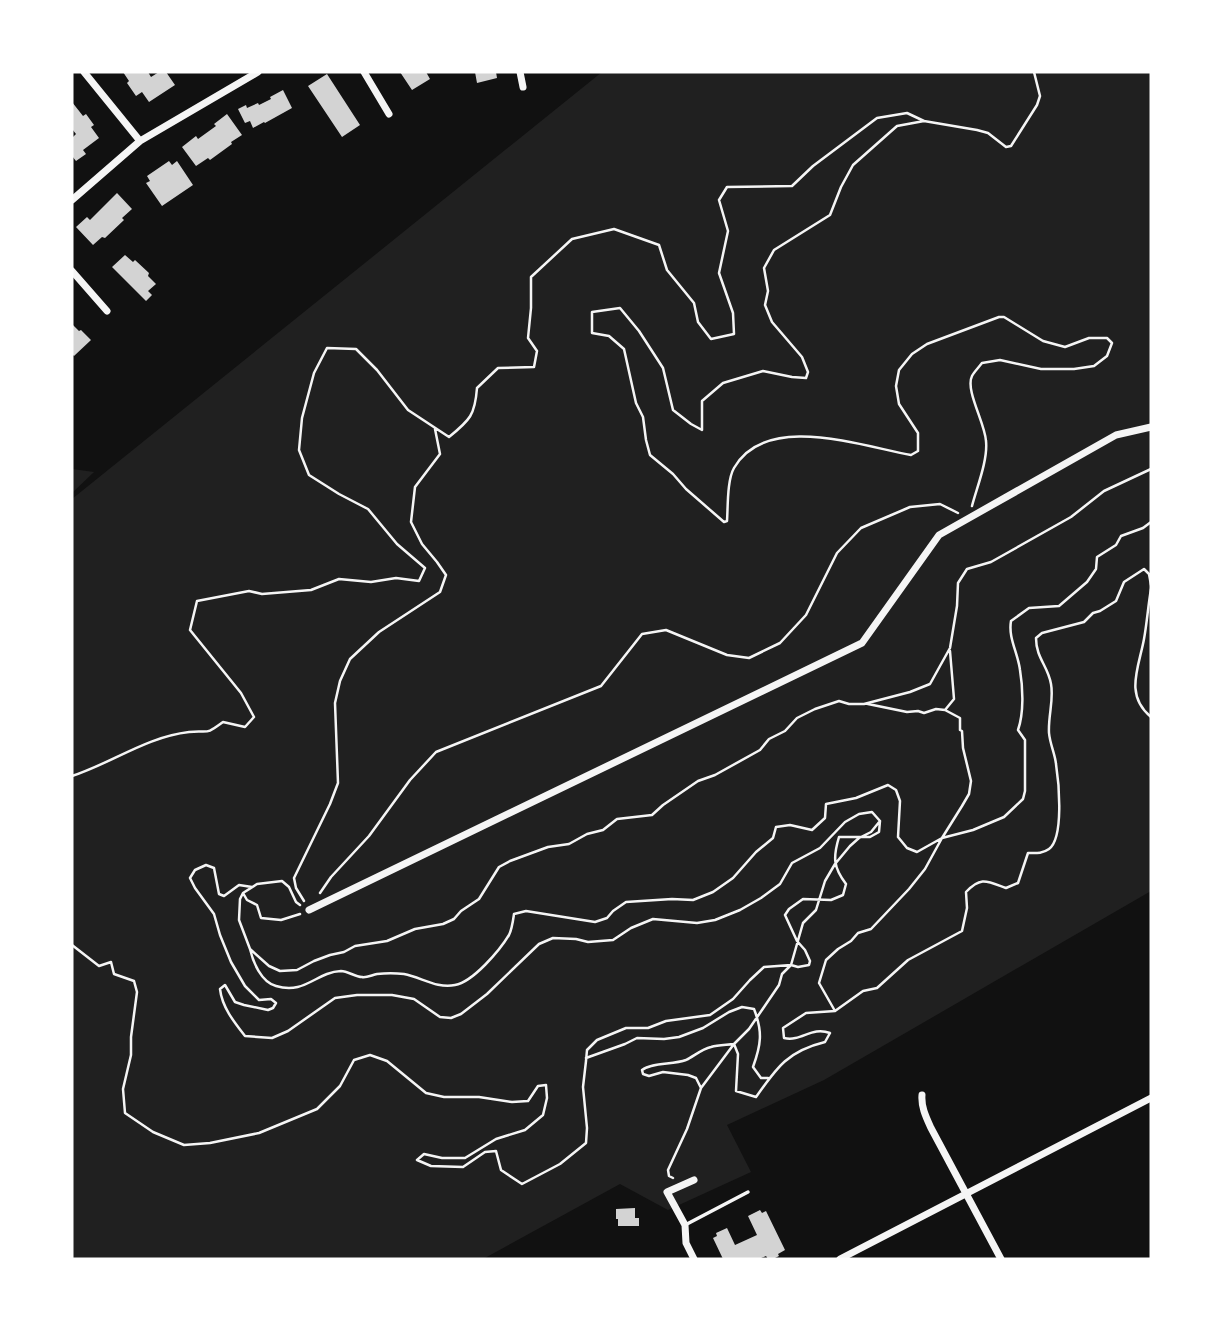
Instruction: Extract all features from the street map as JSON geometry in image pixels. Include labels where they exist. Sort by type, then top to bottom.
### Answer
[{"type":"street","points":[[84,72],[140,141]]},
{"type":"street","points":[[72,200],[140,141],[258,72]]},
{"type":"street","points":[[364,72],[389,114]]},
{"type":"street","points":[[520,72],[523,87]]},
{"type":"street","points":[[72,271],[107,311]]},
{"type":"street","points":[[309,910],[862,643],[939,535],[1116,435],[1151,427]]},
{"type":"street","points":[[922,1095],[925,1114],[931,1128],[1001,1259]]},
{"type":"street","points":[[840,1259],[1151,1098]]},
{"type":"street","points":[[694,1180],[667,1192],[685,1225],[686,1243],[694,1259]]},
{"type":"lane","points":[[685,1225],[748,1192]]},
{"type":"path","points":[[72,776],[145,743],[189,732],[208,733],[223,722],[245,727],[254,717],[242,693],[190,630],[197,601],[249,591],[262,594],[312,590],[339,579],[371,582],[396,578],[419,581],[425,568],[397,544],[368,509],[309,475],[304,463],[299,450],[302,418],[314,373],[327,348],[356,349],[377,370],[408,410],[449,437],[467,423],[476,405],[477,388],[498,368],[534,367],[537,351],[528,338],[531,277],[572,239],[614,229],[659,245],[667,270],[694,303],[698,321],[711,339],[734,334],[733,313],[719,274],[728,231],[719,200],[727,187],[792,186],[813,166],[877,118],[907,113],[924,121],[988,133],[1006,146],[1011,146],[1040,96],[1034,72]]},
{"type":"path","points":[[243,893],[247,900],[257,905],[261,918],[267,920],[281,920],[309,910],[331,877],[369,836],[410,780],[436,752],[601,686],[642,634],[666,629],[727,654],[749,658],[780,643],[806,615],[838,553],[861,528],[910,507],[940,504],[968,518],[985,456],[986,440],[969,385],[982,363],[1000,360],[1041,369],[1094,366],[1107,356],[1112,343],[1107,338],[1089,338],[1065,346],[1043,341],[1004,317],[999,317],[927,344],[912,354],[899,370],[896,386],[899,404],[918,433],[918,451],[911,455],[830,438],[769,439],[751,447],[733,469],[727,521],[724,522],[650,455],[643,417],[636,402],[624,349],[609,336],[592,333],[592,312],[620,308],[663,368],[673,410],[702,430],[702,401],[723,383],[763,372],[806,378],[808,373],[802,357],[772,321],[765,305],[768,291],[764,268],[774,250],[830,215],[853,165],[897,126],[924,121]]},
{"type":"path","points":[[309,910],[296,888],[294,878],[338,783],[335,703],[340,681],[350,659],[379,632],[440,592],[446,575],[422,544],[411,522],[415,487],[440,454],[435,427]]},
{"type":"path","points":[[945,710],[954,699],[950,648],[958,583],[967,569],[992,562],[1071,517],[1104,491],[1151,469]]},
{"type":"path","points":[[309,910],[296,902],[289,887],[282,881],[257,884],[243,893],[240,899],[239,920],[253,962],[273,986],[292,989],[343,971],[363,978],[384,974],[406,975],[433,984],[456,985],[470,978],[497,952],[510,933],[514,914],[526,911],[595,922],[607,918],[626,902],[693,900],[713,892],[733,878],[756,852],[773,838],[776,827],[790,825],[812,830],[825,818],[826,804],[856,798],[888,786],[896,790],[900,801],[898,837],[907,848],[917,852],[942,838],[973,830],[1004,817],[1023,799],[1025,791],[1026,740],[1018,730],[1023,716],[1021,670],[1009,631],[1011,621],[1029,608],[1059,606],[1087,582],[1096,569],[1097,557],[1116,545],[1121,536],[1151,522]]},
{"type":"path","points":[[734,1044],[738,1054],[736,1091],[756,1097],[781,1063],[807,1046],[825,1042],[830,1033],[821,1030],[808,1032],[793,1040],[784,1038],[783,1028],[806,1013],[835,1011],[863,990],[877,988],[908,960],[962,931],[967,908],[965,892],[974,883],[985,880],[1006,888],[1018,883],[1028,853],[1049,849],[1056,840],[1059,810],[1056,762],[1049,737],[1051,683],[1036,648],[1036,638],[1052,629],[1084,622],[1093,613],[1116,601],[1124,582],[1144,569],[1149,575],[1151,587],[1135,677],[1140,703],[1144,712],[1151,717]]},
{"type":"path","points":[[864,704],[930,684],[950,648]]},
{"type":"path","points":[[250,949],[269,966],[280,971],[297,970],[355,946],[387,942],[415,929],[443,925],[479,900],[499,867],[548,847],[569,844],[587,834],[603,830],[617,820],[652,815],[698,781],[715,775],[760,750],[769,739],[785,732],[797,718],[815,709],[839,701],[907,712],[945,710],[960,718],[962,748],[971,781],[969,794],[925,869],[909,889],[871,929],[858,933],[852,941],[826,960],[819,983],[835,1011]]},
{"type":"path","points":[[72,945],[99,966],[111,962],[114,974],[134,981],[137,992],[131,1055],[123,1089],[125,1113],[153,1132],[184,1145],[210,1143],[259,1133],[317,1109],[340,1086],[354,1060],[370,1055],[387,1061],[426,1093],[444,1097],[528,1101],[538,1086],[546,1085],[547,1098],[543,1115],[524,1130],[496,1139],[465,1158],[442,1158],[424,1154],[417,1160],[431,1166],[463,1167],[485,1152],[496,1151],[501,1170],[522,1184],[560,1164],[586,1143],[583,1087],[586,1058],[587,1049],[597,1040],[626,1028],[648,1028],[666,1021],[710,1015],[733,999],[764,967],[809,965],[805,950],[797,942],[785,915],[803,899],[831,900],[843,895],[846,884],[835,864],[839,837],[870,838],[879,832],[880,821],[872,812],[859,814],[845,822],[820,848],[792,863],[780,884],[740,910],[715,920],[697,923],[653,919],[631,928],[613,940],[588,942],[553,938],[539,944],[487,994],[461,1014],[451,1018],[440,1017],[414,999],[392,995],[357,995],[335,998],[288,1031],[272,1038],[246,1036],[234,1022],[220,996],[219,989],[225,985],[235,1002],[268,1010],[276,1003],[271,999],[259,1000],[245,986],[219,935],[214,914],[190,878],[195,870],[206,865],[214,868],[219,894],[224,896],[239,885],[252,887]]},
{"type":"path","points":[[694,1180],[674,1179],[669,1176],[668,1170],[688,1129],[701,1088],[734,1044],[749,1030],[779,985],[782,974],[791,965],[803,923],[821,899],[825,881],[835,864],[859,838]]},
{"type":"path","points":[[586,1058],[637,1038],[679,1037],[703,1028],[742,1007],[754,1009],[760,1030],[760,1046],[753,1067],[761,1078],[769,1077]]},
{"type":"path","points":[[701,1088],[696,1078],[688,1075],[663,1072],[649,1076],[643,1074],[642,1070],[647,1066],[684,1060],[711,1047],[734,1044]]},
{"type":"shaded area","points":[[602,72],[1151,72],[1151,891],[824,1080],[727,1125],[751,1172],[668,1210],[620,1184],[483,1259],[72,1259],[72,499]]},
{"type":"shaded area","points":[[72,469],[94,472],[72,493]]},
{"type":"building","points":[[123,72],[148,72],[151,77],[159,72],[166,72],[175,85],[149,102],[142,92],[136,96]]},
{"type":"building","points":[[400,72],[426,72],[430,79],[412,90]]},
{"type":"building","points":[[475,72],[496,72],[497,78],[477,83]]},
{"type":"building","points":[[327,74],[360,125],[342,137],[308,86]]},
{"type":"building","points":[[283,90],[292,108],[253,128],[250,121],[245,123],[238,109],[246,105],[247,108],[258,103],[259,105]]},
{"type":"building","points":[[72,102],[83,116],[86,114],[99,138],[83,150],[86,154],[76,161],[72,156],[72,138],[76,134],[72,129]]},
{"type":"building","points":[[227,114],[242,135],[210,160],[208,158],[196,166],[182,147],[216,126],[214,124]]},
{"type":"building","points":[[169,161],[172,165],[177,161],[193,185],[162,206],[146,183],[150,181],[147,176]]},
{"type":"building","points":[[117,193],[132,209],[105,238],[102,237],[93,245],[76,227],[87,217],[90,220]]},
{"type":"building","points":[[125,255],[149,273],[148,276],[156,284],[148,291],[152,295],[146,301],[112,267]]},
{"type":"building","points":[[72,324],[91,340],[74,356],[72,354]]},
{"type":"building","points":[[635,1208],[635,1218],[639,1218],[639,1226],[618,1226],[616,1209]]},
{"type":"building","points":[[760,1210],[762,1213],[766,1211],[785,1250],[773,1259],[766,1256],[759,1259],[723,1259],[713,1238],[717,1236],[716,1233],[727,1228],[735,1245],[757,1235],[748,1216]]}]
